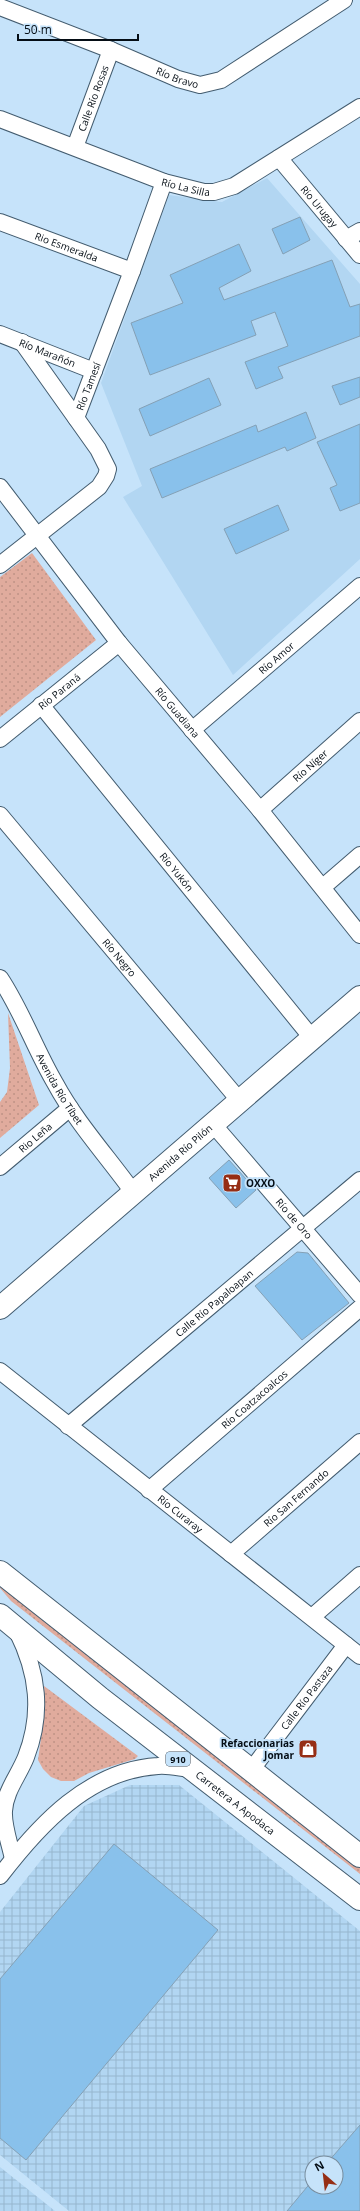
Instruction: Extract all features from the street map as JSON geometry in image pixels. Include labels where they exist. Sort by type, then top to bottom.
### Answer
[{"type":"main road","name":"Avenida Río Pilón","points":[[0,1308],[212,1123],[360,997]]},
{"type":"main road","points":[[0,1572],[256,1764],[360,1838]]},
{"type":"main road","name":"Carretera A Apodaca","points":[[7,1620],[100,1698],[360,1899]]},
{"type":"main road","points":[[256,1764],[360,1856]]},
{"type":"street","name":"Río Bravo","points":[[0,7],[111,50],[156,70],[200,85],[220,80],[344,0]]},
{"type":"street","name":"Calle Río Rosas","points":[[75,147],[111,50]]},
{"type":"street","name":"Río La Silla","points":[[0,119],[164,182],[204,192],[214,192],[234,186],[360,107]]},
{"type":"street","name":"Rio Urugay","points":[[279,158],[360,255]]},
{"type":"street","name":"Río Tamesí","points":[[0,565],[99,487],[106,476],[108,469],[104,460],[76,418],[164,182]]},
{"type":"street","name":"Rio Esmeralda","points":[[0,222],[132,271]]},
{"type":"street","points":[[346,239],[360,231]]},
{"type":"street","name":"Río Marañón","points":[[0,334],[94,371]]},
{"type":"street","points":[[22,342],[76,418]]},
{"type":"street","name":"Río Guadiana","points":[[0,487],[119,643],[260,810],[360,935]]},
{"type":"street","name":"Río Amor","points":[[192,730],[360,586]]},
{"type":"street","name":"Río Paraná","points":[[0,739],[119,643]]},
{"type":"street","name":"Río Yukón","points":[[41,705],[312,1038]]},
{"type":"street","name":"Río Níger","points":[[260,810],[360,722]]},
{"type":"street","name":"Río Negro","points":[[0,815],[239,1100]]},
{"type":"street","points":[[323,887],[360,855]]},
{"type":"street","name":"Avenida Río Tíbet","points":[[0,978],[10,994],[55,1084],[70,1108],[133,1192]]},
{"type":"street","name":"Rio Leña","points":[[0,1167],[70,1108]]},
{"type":"street","name":"Río de Oro","points":[[212,1123],[360,1295]]},
{"type":"street","name":"Calle Río Papaloapan","points":[[68,1426],[360,1180]]},
{"type":"street","name":"Río Coatzacoalcos","points":[[149,1490],[360,1308]]},
{"type":"street","name":"Río Curaray","points":[[0,1371],[360,1656]]},
{"type":"street","name":"Río San Fernando","points":[[231,1554],[360,1442]]},
{"type":"street","points":[[312,1617],[360,1575]]},
{"type":"street","points":[[7,1620],[26,1649],[38,1704],[36,1722],[26,1758],[6,1798],[5,1817],[13,1859]]},
{"type":"street","name":"Calle Río Pastaza","points":[[256,1764],[346,1645]]},
{"type":"street","points":[[0,1876],[13,1859],[64,1806],[83,1791],[108,1777],[133,1769],[158,1766],[191,1768]]},
{"type":"shaded area","points":[[267,178],[360,284],[360,559],[233,675],[123,497],[142,486],[101,383],[169,195],[222,202]]},
{"type":"shaded area","points":[[32,553],[96,640],[0,717],[0,577]]},
{"type":"shaded area","points":[[8,1013],[39,1105],[0,1138],[0,1102],[7,1092],[10,1068]]},
{"type":"shaded area","points":[[0,1580],[360,1862],[360,1874],[11,1601],[0,1588]]},
{"type":"shaded area","points":[[44,1686],[138,1756],[135,1759],[89,1773],[74,1781],[61,1781],[51,1777],[43,1769],[38,1760],[45,1709]]},
{"type":"shaded area","points":[[130,1785],[179,1785],[360,1931],[360,2211],[69,2211],[0,2155],[0,1912],[84,1806]]},
{"type":"shaded area","points":[[0,2167],[55,2211],[0,2211]]},
{"type":"building","points":[[300,217],[310,240],[283,254],[272,229]]},
{"type":"building","points":[[239,244],[251,271],[219,288],[224,300],[332,260],[350,307],[360,304],[360,336],[278,367],[283,378],[256,389],[245,362],[288,346],[275,312],[251,321],[256,335],[150,375],[131,323],[183,303],[170,275]]},
{"type":"building","points":[[360,377],[360,397],[340,405],[332,386]]},
{"type":"building","points":[[209,378],[221,405],[150,436],[139,409]]},
{"type":"building","points":[[306,412],[316,438],[287,451],[285,447],[162,498],[150,469],[256,425],[258,432]]},
{"type":"building","points":[[360,424],[360,503],[340,511],[330,488],[337,485],[317,442]]},
{"type":"building","points":[[278,505],[289,530],[236,554],[224,529]]},
{"type":"building","points":[[229,1160],[256,1190],[236,1208],[209,1178]]},
{"type":"building","points":[[297,1252],[308,1253],[349,1303],[302,1340],[255,1286]]},
{"type":"building","points":[[114,1844],[218,1930],[26,2160],[0,2138],[0,1979]]},
{"type":"building","points":[[360,2125],[360,2211],[287,2211],[304,2191],[304,2195],[344,2195],[344,2155],[334,2155]]},
{"type":"place","name":"OXXO","points":[[232,1183]]},
{"type":"place","name":"Refaccionarias Jomar","points":[[308,1749]]}]
